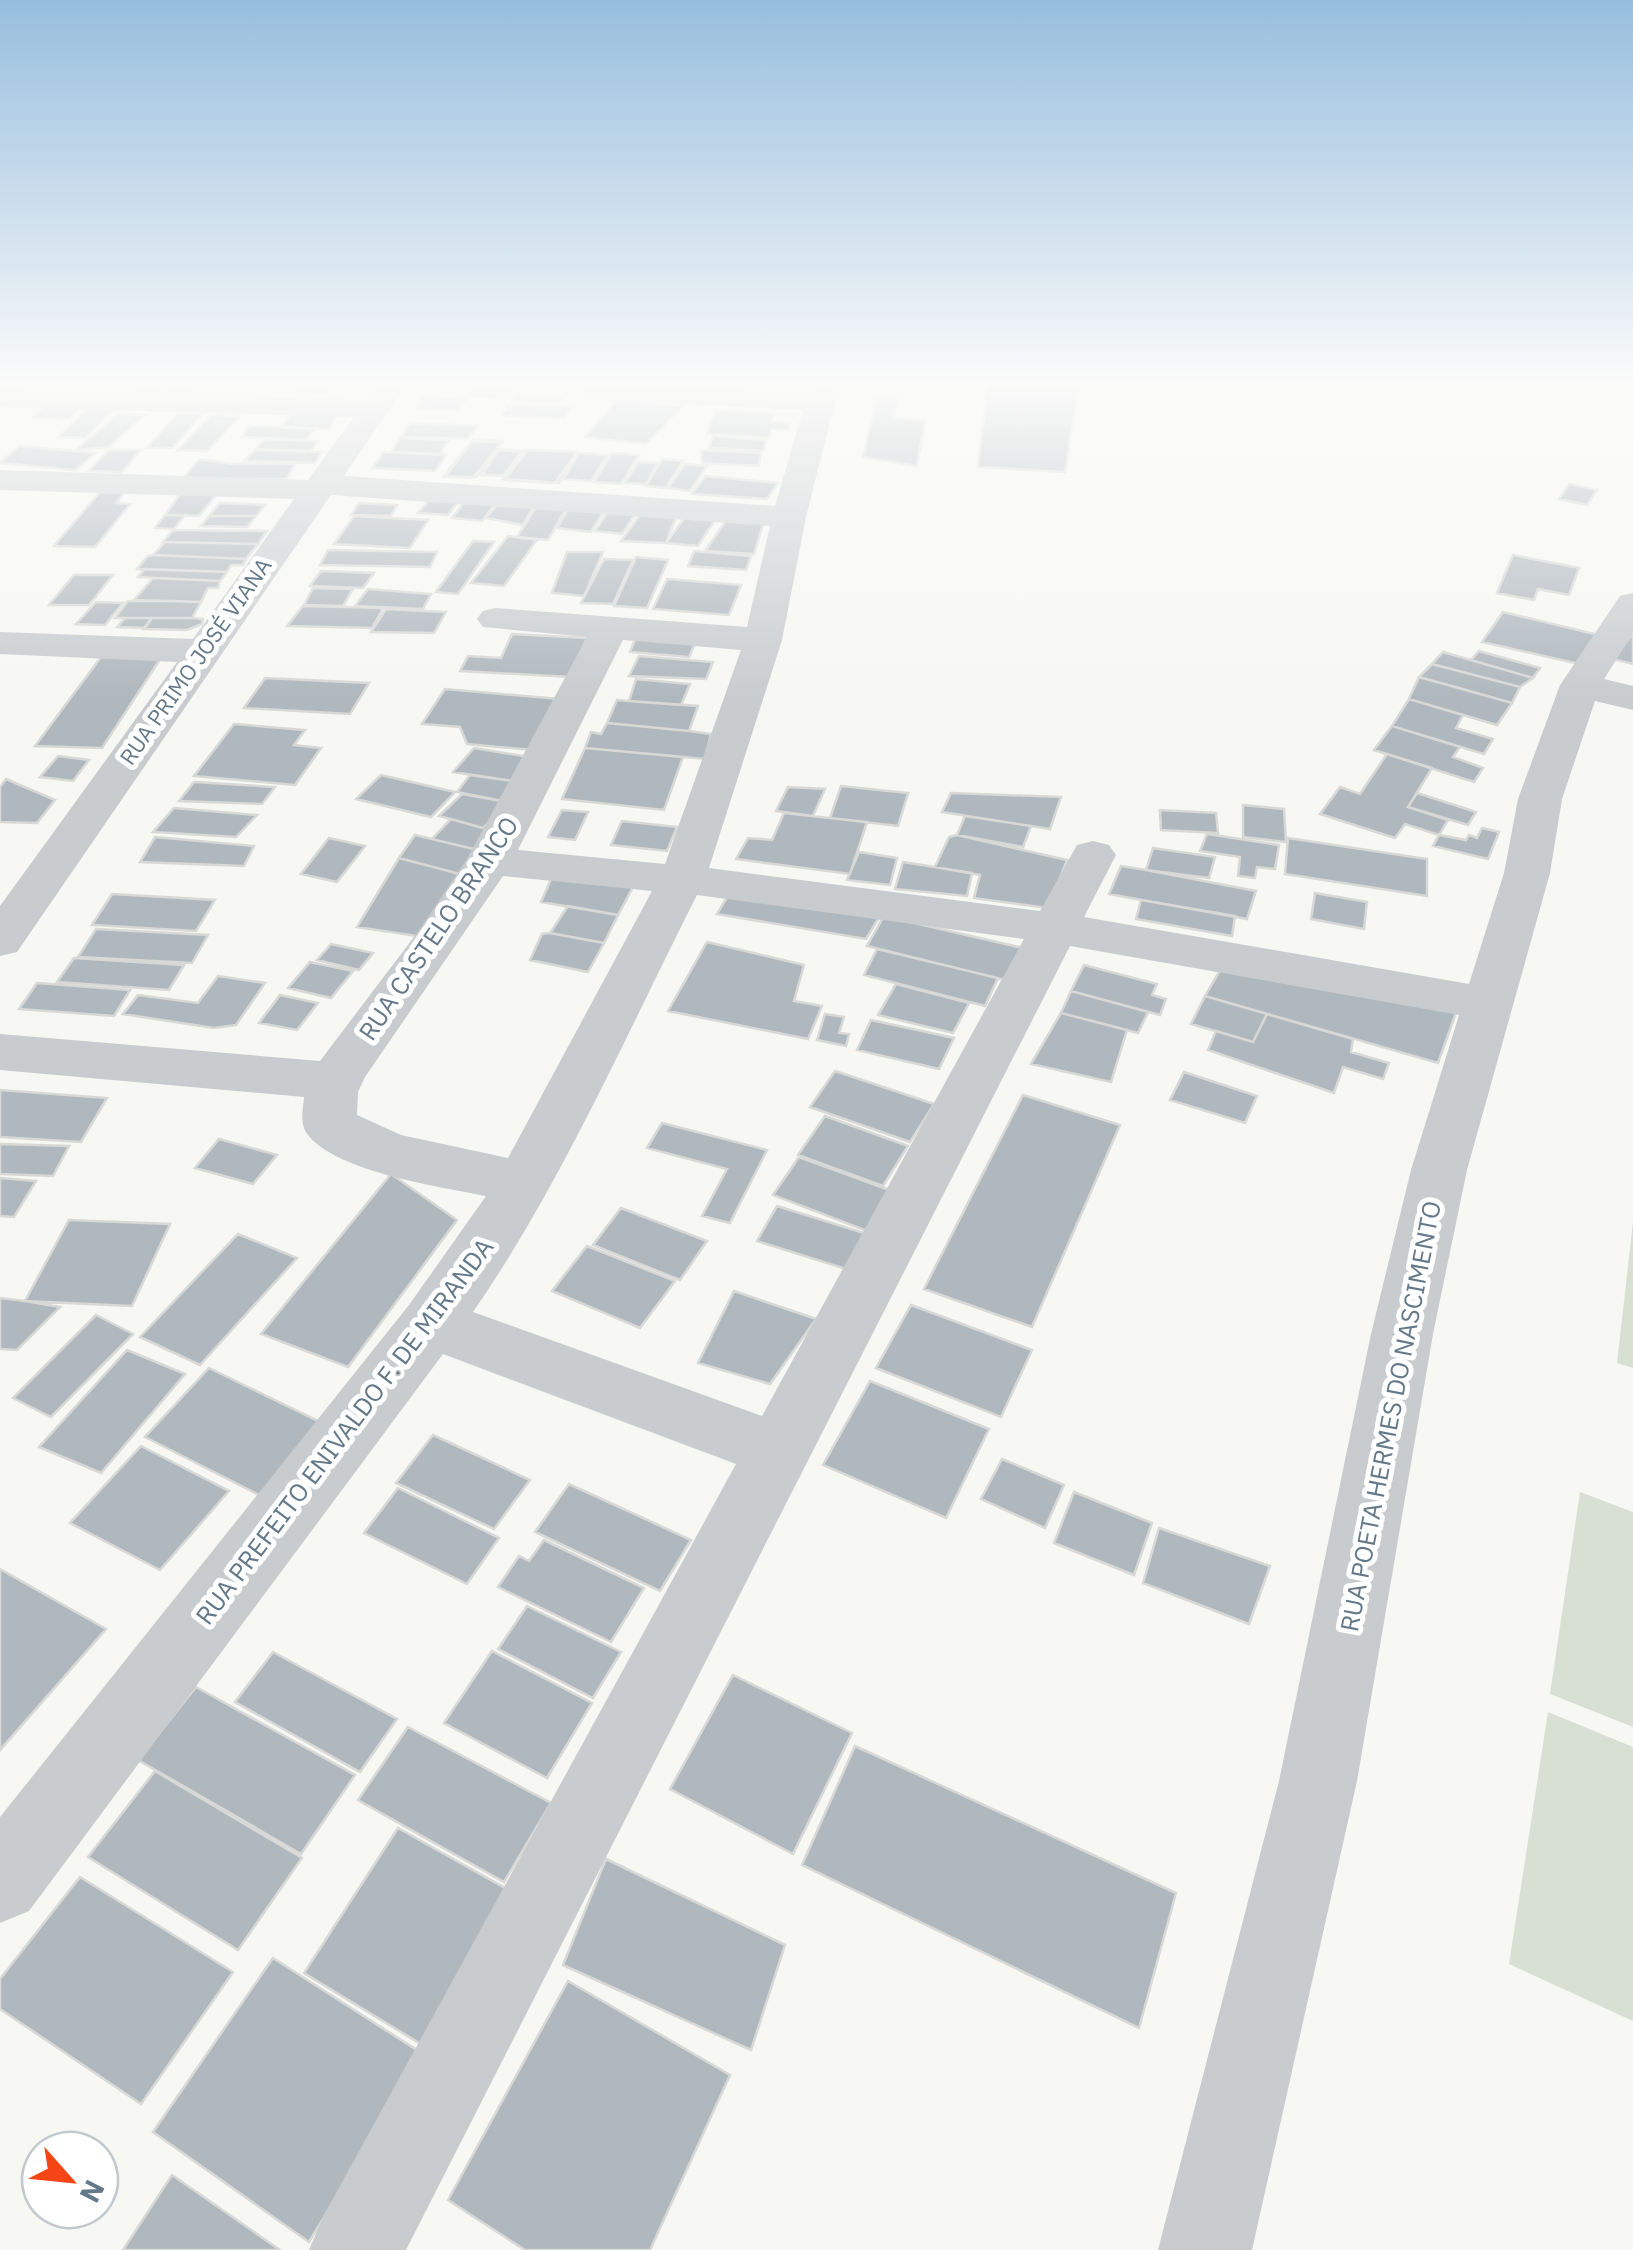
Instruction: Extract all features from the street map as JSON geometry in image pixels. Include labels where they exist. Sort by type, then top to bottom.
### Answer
[{"type":"street","points":[[318,487],[789,518]]},
{"type":"street","name":"RUA PRIMO JOSÉ VIANA","points":[[0,942],[318,487]]},
{"type":"street","name":"RUA PREFEITO ENIVALDO F. DE MIRANDA","points":[[0,1882],[430,1322],[482,1251],[523,1183],[682,877],[764,640],[797,487]]},
{"type":"street","name":"RUA POETA HERMES DO NASCIMENTO","points":[[1205,2250],[1318,1780],[1402,1334],[1434,1188],[1527,873],[1540,799],[1606,692],[1633,604]]},
{"type":"street","points":[[496,620],[764,640]]},
{"type":"street","name":"RUA CASTELO BRANCO","points":[[332,1102],[489,861],[562,730],[610,628]]},
{"type":"street","points":[[0,643],[202,651]]},
{"type":"street","points":[[356,2250],[1058,928],[1093,855]]},
{"type":"street","points":[[489,861],[682,877],[1058,928],[1282,963],[1488,1004]]},
{"type":"street","points":[[0,866],[48,869]]},
{"type":"street","points":[[0,1052],[332,1102],[342,1136],[356,1142],[523,1183]]},
{"type":"street","points":[[430,1322],[780,1450]]},
{"type":"shaded area","points":[[1633,1222],[1633,1368],[1617,1363]]},
{"type":"shaded area","points":[[1580,1492],[1633,1512],[1633,1727],[1550,1694]]},
{"type":"shaded area","points":[[1548,1712],[1633,1747],[1633,2021],[1509,1964]]},
{"type":"building","points":[[697,487],[775,487],[767,499],[692,494]]},
{"type":"building","points":[[1567,487],[1597,490],[1587,505],[1559,499]]},
{"type":"building","points":[[184,489],[220,490],[199,516],[165,515]]},
{"type":"building","points":[[100,492],[124,493],[116,503],[130,504],[95,547],[54,546]]},
{"type":"building","points":[[470,494],[501,497],[482,521],[452,518]]},
{"type":"building","points":[[431,498],[460,499],[448,515],[418,513]]},
{"type":"building","points":[[502,499],[538,499],[523,525],[486,518]]},
{"type":"building","points":[[220,503],[265,505],[256,516],[209,516]]},
{"type":"building","points":[[359,503],[397,505],[391,516],[351,515]]},
{"type":"building","points":[[570,506],[606,508],[591,532],[557,528]]},
{"type":"building","points":[[536,507],[566,509],[548,540],[517,537]]},
{"type":"building","points":[[611,507],[639,509],[622,534],[595,531]]},
{"type":"building","points":[[641,513],[677,515],[666,543],[621,541]]},
{"type":"building","points":[[165,515],[185,515],[174,529],[155,528]]},
{"type":"building","points":[[209,516],[256,516],[247,527],[201,526]]},
{"type":"building","points":[[354,516],[428,520],[410,548],[334,544]]},
{"type":"building","points":[[685,517],[715,520],[698,546],[666,543]]},
{"type":"building","points":[[727,519],[764,521],[754,554],[705,551]]},
{"type":"building","points":[[173,530],[267,531],[258,544],[163,542]]},
{"type":"building","points":[[508,536],[537,540],[504,586],[471,583]]},
{"type":"building","points":[[473,541],[494,542],[458,594],[436,592]]},
{"type":"building","points":[[165,542],[258,544],[246,559],[153,555]]},
{"type":"building","points":[[328,550],[437,552],[430,567],[320,565]]},
{"type":"building","points":[[694,551],[751,556],[746,570],[688,566]]},
{"type":"building","points":[[567,552],[603,552],[584,596],[552,593]]},
{"type":"building","points":[[153,555],[246,559],[243,565],[231,565],[227,572],[137,569]]},
{"type":"building","points":[[1513,555],[1579,568],[1569,595],[1538,589],[1534,600],[1497,593]]},
{"type":"building","points":[[636,557],[668,560],[647,608],[614,606]]},
{"type":"building","points":[[604,559],[633,560],[613,604],[581,603]]},
{"type":"building","points":[[145,569],[227,572],[220,581],[138,577]]},
{"type":"building","points":[[321,571],[374,573],[363,588],[310,586]]},
{"type":"building","points":[[74,575],[113,575],[89,605],[49,605]]},
{"type":"building","points":[[153,578],[220,581],[218,588],[208,588],[201,602],[134,600]]},
{"type":"building","points":[[667,579],[741,585],[729,615],[653,609]]},
{"type":"building","points":[[313,588],[353,589],[343,606],[304,605]]},
{"type":"building","points":[[368,589],[431,594],[423,609],[355,606]]},
{"type":"building","points":[[128,601],[201,602],[192,618],[115,618]]},
{"type":"building","points":[[96,602],[123,603],[105,625],[76,624]]},
{"type":"building","points":[[303,606],[383,608],[372,628],[287,626]]},
{"type":"building","points":[[386,609],[446,612],[434,633],[371,632]]},
{"type":"building","points":[[1503,612],[1603,636],[1584,665],[1482,642]]},
{"type":"building","points":[[125,618],[152,618],[145,628],[117,627]]},
{"type":"building","points":[[152,618],[203,619],[202,624],[187,630],[143,629]]},
{"type":"building","points":[[638,632],[698,637],[689,657],[630,652]]},
{"type":"building","points":[[1633,633],[1633,664],[1613,659]]},
{"type":"building","points":[[512,634],[587,638],[571,677],[460,671],[468,656],[501,658]]},
{"type":"building","points":[[1479,651],[1540,668],[1533,678],[1471,660]]},
{"type":"building","points":[[1443,652],[1533,678],[1520,687],[1432,664]]},
{"type":"building","points":[[639,656],[713,662],[706,679],[629,676]]},
{"type":"building","points":[[101,657],[161,658],[102,748],[35,746]]},
{"type":"building","points":[[1432,664],[1520,687],[1512,703],[1419,677]]},
{"type":"building","points":[[1419,677],[1512,703],[1497,725],[1409,699]]},
{"type":"building","points":[[265,678],[369,683],[350,714],[244,708]]},
{"type":"building","points":[[636,679],[690,684],[681,705],[629,701]]},
{"type":"building","points":[[445,689],[560,699],[533,750],[467,744],[460,727],[422,724]]},
{"type":"building","points":[[1409,699],[1463,715],[1456,728],[1493,739],[1484,754],[1392,726]]},
{"type":"building","points":[[617,700],[698,706],[689,731],[607,723]]},
{"type":"building","points":[[607,723],[711,734],[705,759],[585,748],[591,732],[601,734]]},
{"type":"building","points":[[234,724],[305,730],[294,745],[321,748],[295,785],[194,776]]},
{"type":"building","points":[[1392,726],[1460,747],[1453,757],[1483,768],[1474,782],[1374,750]]},
{"type":"building","points":[[474,748],[541,759],[526,783],[453,772]]},
{"type":"building","points":[[585,748],[683,757],[664,810],[562,799]]},
{"type":"building","points":[[1387,754],[1432,768],[1408,807],[1448,820],[1439,835],[1405,824],[1395,838],[1320,814],[1340,787],[1360,794]]},
{"type":"building","points":[[58,756],[89,760],[73,781],[40,777]]},
{"type":"building","points":[[381,775],[455,792],[431,817],[356,799]]},
{"type":"building","points":[[470,775],[519,782],[507,802],[457,792]]},
{"type":"building","points":[[6,779],[55,800],[37,823],[0,822],[0,787]]},
{"type":"building","points":[[194,782],[275,787],[262,804],[179,801]]},
{"type":"building","points":[[841,786],[908,793],[898,826],[830,818]]},
{"type":"building","points":[[788,787],[825,789],[813,816],[776,811]]},
{"type":"building","points":[[951,793],[1061,797],[1050,829],[942,812]]},
{"type":"building","points":[[1417,793],[1476,812],[1468,825],[1408,807]]},
{"type":"building","points":[[462,794],[507,802],[483,828],[439,816]]},
{"type":"building","points":[[1243,805],[1284,809],[1286,842],[1243,837]]},
{"type":"building","points":[[174,808],[257,815],[236,837],[153,832]]},
{"type":"building","points":[[562,810],[588,812],[575,840],[548,837]]},
{"type":"building","points":[[1160,810],[1216,813],[1218,833],[1161,830]]},
{"type":"building","points":[[784,813],[867,822],[850,874],[736,859],[748,838],[772,840]]},
{"type":"building","points":[[965,816],[1031,826],[1023,847],[957,835]]},
{"type":"building","points":[[451,819],[494,830],[478,850],[432,839]]},
{"type":"building","points":[[622,821],[677,827],[667,851],[611,845]]},
{"type":"building","points":[[1482,828],[1499,832],[1488,859],[1433,846],[1439,835],[1466,840],[1469,835],[1477,838]]},
{"type":"building","points":[[1207,834],[1279,845],[1275,869],[1257,867],[1255,878],[1238,876],[1240,857],[1200,851]]},
{"type":"building","points":[[415,835],[487,852],[471,877],[399,858]]},
{"type":"building","points":[[957,835],[1067,860],[1048,908],[974,898],[980,875],[935,867],[949,837]]},
{"type":"building","points":[[155,837],[254,846],[244,866],[140,862]]},
{"type":"building","points":[[329,838],[365,846],[337,882],[301,874]]},
{"type":"building","points":[[1288,838],[1427,859],[1427,896],[1285,874]]},
{"type":"building","points":[[1153,848],[1215,857],[1209,878],[1146,870]]},
{"type":"building","points":[[859,852],[897,858],[890,885],[847,880]]},
{"type":"building","points":[[399,858],[471,877],[430,938],[357,927]]},
{"type":"building","points":[[903,862],[972,873],[967,896],[895,889]]},
{"type":"building","points":[[1121,866],[1256,891],[1247,919],[1109,894]]},
{"type":"building","points":[[552,877],[635,883],[618,915],[541,902]]},
{"type":"building","points":[[730,892],[880,916],[866,939],[717,914]]},
{"type":"building","points":[[1315,893],[1367,902],[1364,929],[1311,919]]},
{"type":"building","points":[[112,894],[215,900],[196,931],[92,925]]},
{"type":"building","points":[[1141,900],[1235,916],[1232,936],[1136,919]]},
{"type":"building","points":[[568,906],[618,915],[604,943],[550,933]]},
{"type":"building","points":[[884,916],[1023,948],[1009,981],[867,946]]},
{"type":"building","points":[[96,929],[208,935],[192,963],[78,957]]},
{"type":"building","points":[[542,934],[604,943],[588,972],[530,960]]},
{"type":"building","points":[[707,942],[804,965],[794,1001],[822,1006],[808,1039],[668,1011]]},
{"type":"building","points":[[331,944],[373,953],[359,970],[317,960]]},
{"type":"building","points":[[877,949],[998,978],[985,1006],[864,975]]},
{"type":"building","points":[[74,958],[184,965],[169,990],[57,982]]},
{"type":"building","points":[[310,962],[353,971],[331,998],[288,988]]},
{"type":"building","points":[[1225,962],[1457,1010],[1438,1063],[1205,996]]},
{"type":"building","points":[[1084,965],[1157,984],[1152,995],[1166,999],[1160,1015],[1071,991]]},
{"type":"building","points":[[218,976],[265,983],[236,1025],[214,1028],[123,1014],[138,995],[198,1003]]},
{"type":"building","points":[[37,983],[130,990],[114,1016],[19,1009]]},
{"type":"building","points":[[896,984],[969,1003],[953,1033],[878,1015]]},
{"type":"building","points":[[1071,991],[1148,1012],[1138,1033],[1061,1013]]},
{"type":"building","points":[[280,995],[318,1003],[297,1030],[259,1023]]},
{"type":"building","points":[[1205,996],[1267,1014],[1253,1042],[1191,1024]]},
{"type":"building","points":[[1061,1013],[1127,1030],[1111,1082],[1031,1064]]},
{"type":"building","points":[[825,1014],[844,1017],[839,1033],[849,1034],[846,1046],[817,1040]]},
{"type":"building","points":[[1267,1014],[1353,1039],[1351,1052],[1389,1063],[1383,1079],[1343,1067],[1334,1093],[1208,1050],[1216,1031],[1253,1042]]},
{"type":"building","points":[[871,1020],[954,1038],[939,1069],[857,1050]]},
{"type":"building","points":[[835,1071],[934,1104],[910,1142],[810,1107]]},
{"type":"building","points":[[1184,1072],[1257,1096],[1245,1123],[1170,1100]]},
{"type":"building","points":[[0,1090],[107,1098],[81,1142],[0,1137]]},
{"type":"building","points":[[1023,1095],[1120,1125],[1032,1327],[924,1289]]},
{"type":"building","points":[[825,1116],[908,1146],[883,1186],[798,1155]]},
{"type":"building","points":[[662,1123],[767,1150],[730,1223],[702,1216],[727,1169],[647,1148]]},
{"type":"building","points":[[219,1139],[277,1155],[253,1184],[195,1168]]},
{"type":"building","points":[[0,1144],[69,1146],[53,1176],[0,1174]]},
{"type":"building","points":[[799,1157],[892,1191],[867,1231],[773,1195]]},
{"type":"building","points":[[391,1174],[457,1220],[348,1367],[261,1334]]},
{"type":"building","points":[[0,1178],[36,1181],[14,1217],[0,1216]]},
{"type":"building","points":[[777,1206],[864,1233],[846,1269],[757,1241]]},
{"type":"building","points":[[621,1208],[707,1241],[680,1280],[593,1245]]},
{"type":"building","points":[[69,1220],[170,1224],[132,1306],[25,1301]]},
{"type":"building","points":[[238,1234],[297,1258],[200,1365],[140,1337]]},
{"type":"building","points":[[587,1246],[675,1281],[640,1328],[552,1291]]},
{"type":"building","points":[[734,1291],[816,1319],[770,1384],[698,1363]]},
{"type":"building","points":[[0,1298],[60,1307],[17,1350],[0,1349]]},
{"type":"building","points":[[911,1305],[1032,1350],[1001,1417],[876,1368]]},
{"type":"building","points":[[96,1315],[133,1334],[51,1417],[13,1398]]},
{"type":"building","points":[[127,1350],[185,1374],[101,1473],[39,1447]]},
{"type":"building","points":[[209,1368],[326,1425],[263,1497],[145,1437]]},
{"type":"building","points":[[870,1381],[989,1429],[946,1518],[823,1465]]},
{"type":"building","points":[[433,1435],[530,1480],[494,1529],[396,1483]]},
{"type":"building","points":[[141,1446],[229,1491],[160,1570],[70,1523]]},
{"type":"building","points":[[1002,1459],[1064,1485],[1045,1528],[981,1499]]},
{"type":"building","points":[[569,1484],[691,1540],[660,1591],[535,1532]]},
{"type":"building","points":[[398,1488],[499,1538],[467,1584],[364,1533]]},
{"type":"building","points":[[1074,1492],[1152,1523],[1134,1575],[1054,1543]]},
{"type":"building","points":[[1159,1528],[1270,1566],[1249,1624],[1143,1583]]},
{"type":"building","points":[[544,1540],[644,1588],[611,1642],[498,1587],[519,1556],[529,1561]]},
{"type":"building","points":[[0,1569],[106,1629],[0,1750]]},
{"type":"building","points":[[527,1606],[621,1652],[593,1698],[498,1649]]},
{"type":"building","points":[[492,1651],[592,1703],[547,1778],[444,1723]]},
{"type":"building","points":[[273,1652],[397,1719],[360,1772],[235,1702]]},
{"type":"building","points":[[733,1675],[852,1733],[793,1854],[670,1789]]},
{"type":"building","points":[[196,1687],[355,1775],[301,1854],[138,1760]]},
{"type":"building","points":[[408,1727],[551,1803],[504,1882],[358,1800]]},
{"type":"building","points":[[855,1746],[1176,1893],[1139,2028],[802,1865]]},
{"type":"building","points":[[155,1771],[302,1858],[238,1950],[88,1857]]},
{"type":"building","points":[[398,1828],[514,1893],[424,2046],[304,1973]]},
{"type":"building","points":[[606,1859],[785,1945],[751,2050],[563,1965]]},
{"type":"building","points":[[80,1877],[233,1972],[141,2104],[0,2009],[0,1979]]},
{"type":"building","points":[[273,1958],[423,2054],[309,2242],[153,2132]]},
{"type":"building","points":[[568,1981],[730,2075],[650,2250],[525,2250],[448,2200]]},
{"type":"building","points":[[172,2175],[280,2250],[123,2250]]}]
